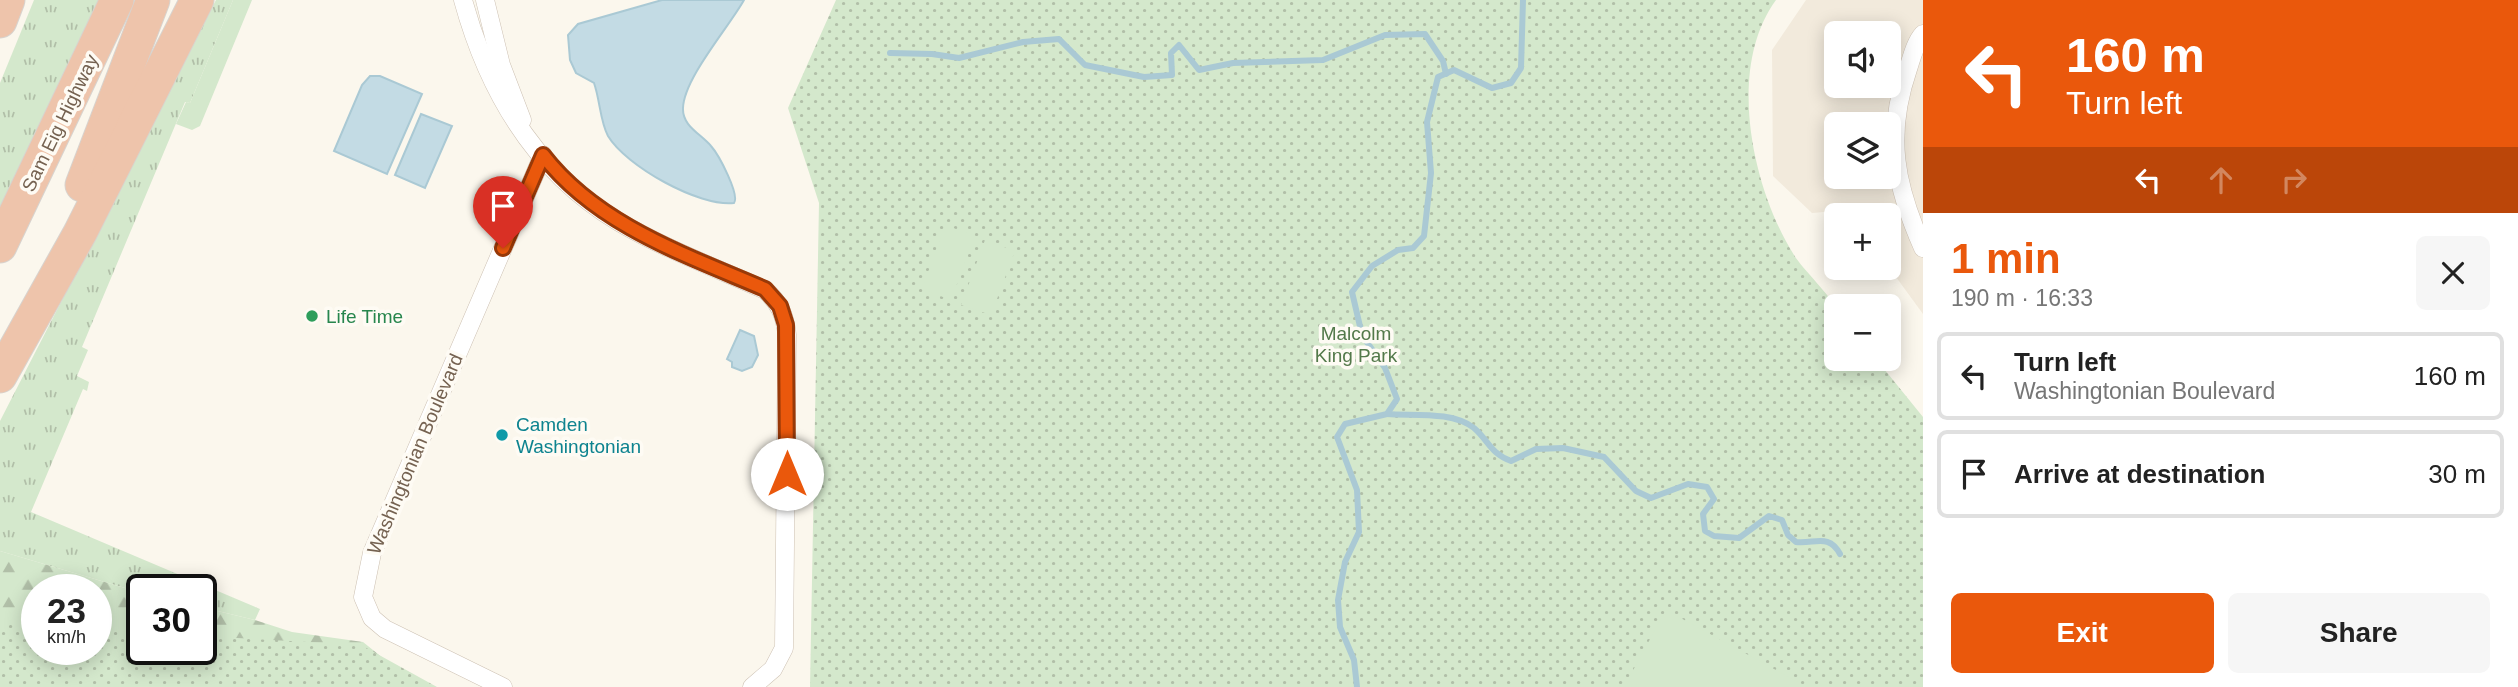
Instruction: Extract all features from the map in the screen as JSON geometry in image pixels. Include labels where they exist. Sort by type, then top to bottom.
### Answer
[{"type":"highway","points":[[0,21],[8,0]]},
{"type":"highway","name":"Sam Eig Highway","points":[[0,246],[117,0]]},
{"type":"highway","points":[[0,374],[97,151],[153,0]]},
{"type":"highway","points":[[0,374],[80,233],[197,0]]},
{"type":"street","points":[[463,0],[474,39],[493,85],[513,122],[592,204],[654,240],[765,289],[775,298],[784,315],[787,349],[784,648],[773,669],[752,687]]},
{"type":"street","points":[[485,0],[491,32],[522,118],[523,130]]},
{"type":"street","points":[[1923,34],[1918,39],[1897,100],[1895,167],[1906,210],[1923,248]]},
{"type":"street","name":"Washingtonian Boulevard","points":[[503,687],[385,629],[367,609],[364,585],[372,553],[543,155]]},
{"type":"shaded area","points":[[1806,0],[1923,0],[1923,314],[1898,280],[1901,280],[1901,203],[1824,203],[1824,212],[1812,213],[1773,176],[1772,50]]},
{"type":"green space","points":[[34,0],[105,0],[0,219],[0,83]]},
{"type":"green space","points":[[216,0],[233,0],[190,103],[185,102],[82,347],[88,350],[77,376],[89,382],[87,391],[83,389],[31,512],[177,574],[126,574],[126,588],[112,584],[112,574],[78,574],[0,551],[0,421]]},
{"type":"green space","points":[[233,0],[252,0],[200,126],[192,130],[176,124],[186,102],[190,103]]},
{"type":"green space","name":"Malcolm King Park","points":[[836,0],[1776,0],[1761,28],[1752,59],[1750,128],[1766,196],[1779,228],[1794,255],[1826,294],[1824,371],[1886,371],[1923,417],[1923,687],[810,687],[819,203],[788,108]]},
{"type":"green space","points":[[945,225],[975,236],[951,300],[922,289]]},
{"type":"green space","points":[[985,240],[1015,251],[991,315],[961,305]]},
{"type":"green space","points":[[0,551],[78,574],[21,574],[21,665],[112,665],[112,584],[126,588],[126,665],[217,665],[217,611],[292,632],[363,642],[419,687],[0,687]]},
{"type":"green space","points":[[217,591],[260,609],[255,620],[217,611]]},
{"type":"green space","points":[[1666,610],[1807,687],[1633,687],[1626,683]]},
{"type":"green space","points":[[0,624],[21,625],[21,665],[112,665],[112,631],[126,632],[126,665],[217,665],[217,637],[361,645],[437,687],[0,687]]},
{"type":"water","points":[[662,0],[744,0],[691,82],[683,108],[689,125],[711,146],[723,166],[734,192],[734,203],[702,198],[683,191],[630,160],[608,136],[594,83],[576,73],[570,60],[568,35],[578,24]]},
{"type":"water","points":[[370,76],[380,76],[422,94],[387,174],[334,151],[362,85]]},
{"type":"water","points":[[421,114],[452,126],[425,188],[395,175]]},
{"type":"water","points":[[740,330],[754,336],[758,355],[752,367],[742,371],[732,367],[732,362],[727,359]]},
{"type":"waterway","points":[[1357,687],[1354,660],[1340,627],[1338,600],[1345,562],[1359,532],[1357,490],[1337,437],[1345,424],[1387,414],[1397,399],[1385,368],[1362,335],[1352,292],[1372,266],[1398,250],[1413,248],[1424,236],[1431,173],[1427,122],[1438,77],[1454,70],[1492,88],[1511,83],[1521,68],[1523,0]]},
{"type":"waterway","points":[[890,53],[959,58],[1023,42],[1059,39],[1085,65],[1144,77],[1172,75],[1171,53],[1179,45],[1199,70],[1233,63],[1323,60],[1385,35],[1425,34],[1443,61],[1446,74]]},
{"type":"waterway","points":[[1387,414],[1455,419],[1474,428],[1498,454],[1511,461],[1536,449],[1563,448],[1604,457],[1636,491],[1651,498],[1688,484],[1707,487],[1714,499],[1703,514],[1705,531],[1714,536],[1739,538],[1769,516],[1782,520],[1788,535],[1796,542],[1826,542],[1840,554]]},
{"type":"place","name":"Life Time","points":[[312,316]]},
{"type":"place","name":"Camden Washingtonian","points":[[502,435]]},
{"type":"route","points":[[503,248],[543,155],[552,167],[592,204],[620,222],[671,248],[765,289],[780,306],[786,325],[787,474]]}]
